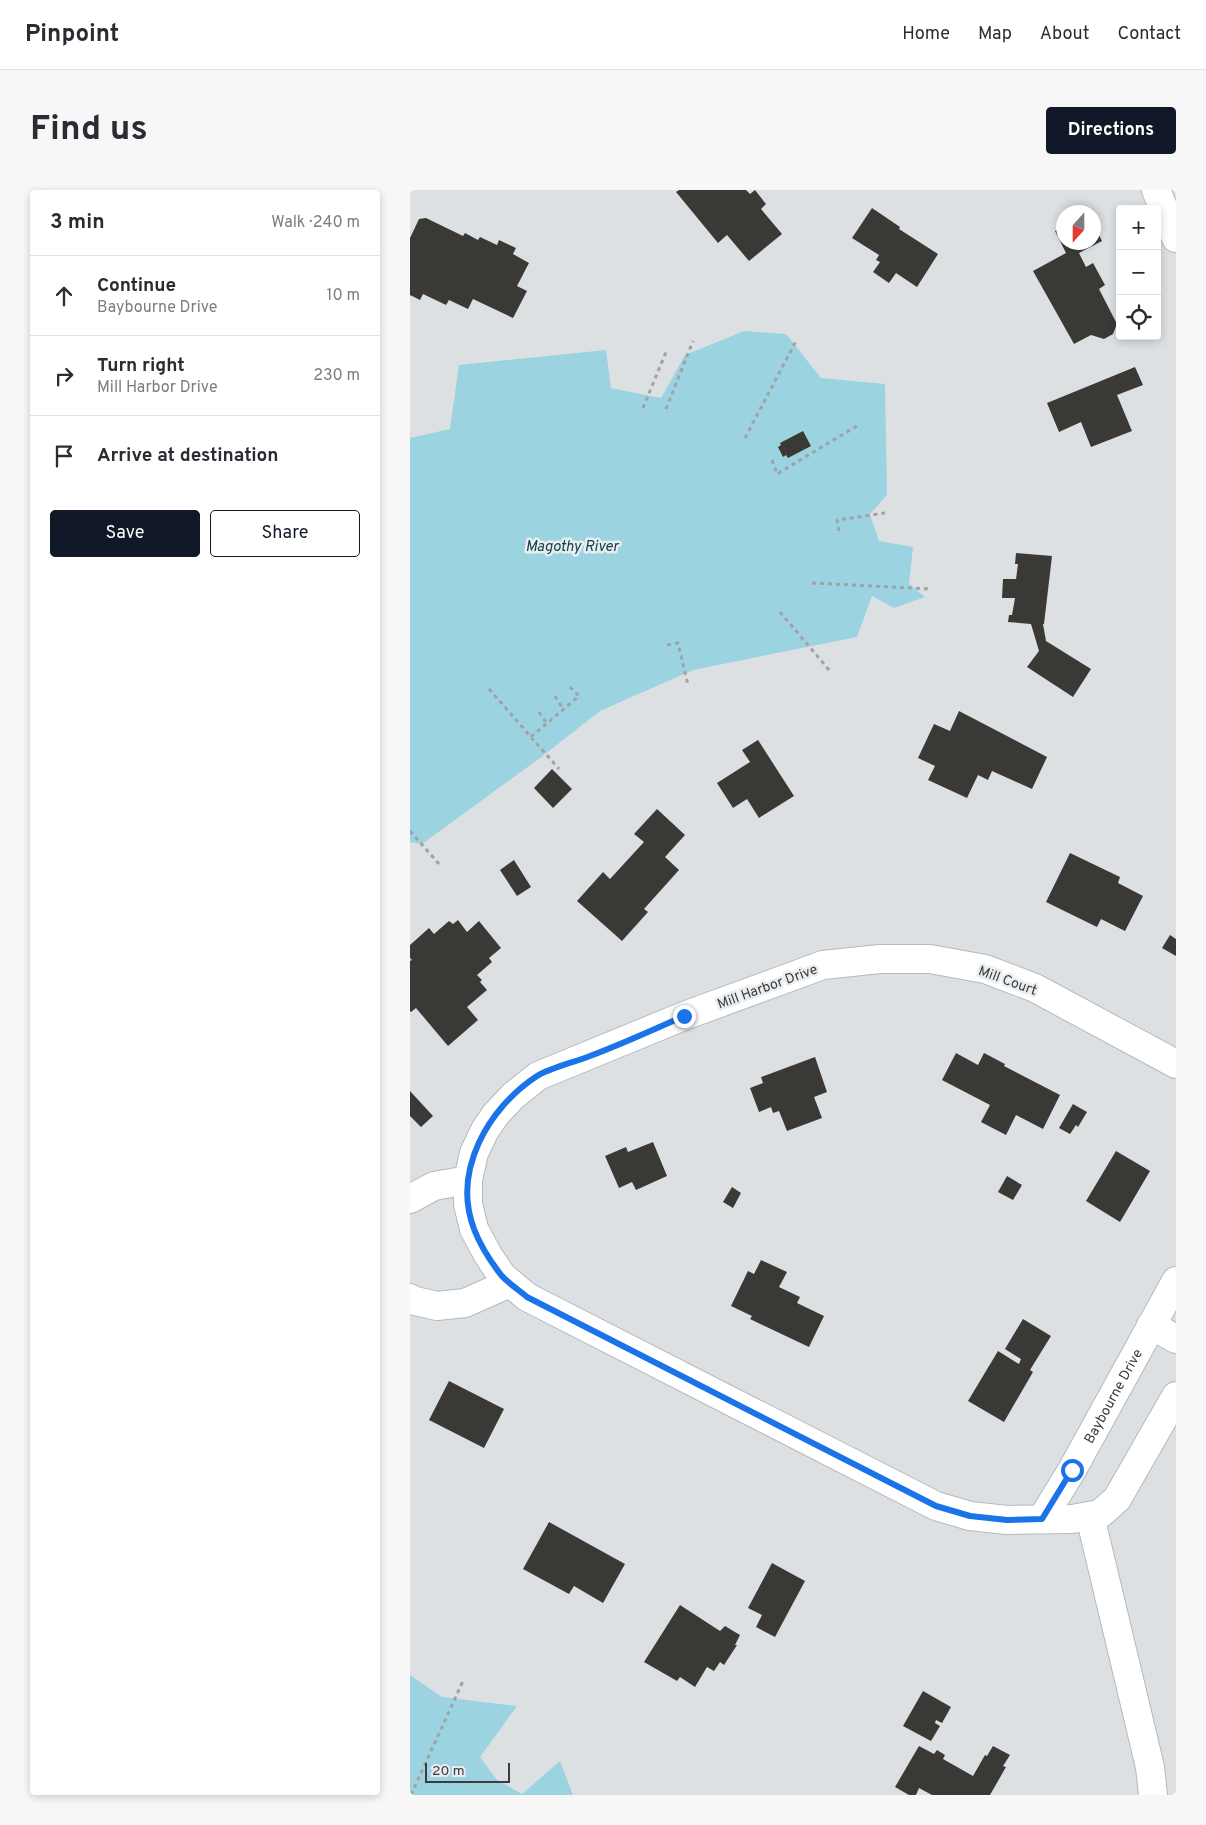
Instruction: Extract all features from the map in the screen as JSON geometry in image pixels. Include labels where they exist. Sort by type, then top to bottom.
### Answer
[{"type":"street","points":[[1156,190],[1176,238]]},
{"type":"street","name":"Mill Court","points":[[824,965],[880,959],[930,959],[985,969],[1035,988],[1176,1064]]},
{"type":"street","name":"Mill Harbor Drive","points":[[824,965],[684,1016],[538,1076],[513,1096],[490,1122],[474,1153],[468,1180],[468,1204],[474,1229],[502,1276],[527,1297],[936,1506],[970,1516],[1007,1520],[1042,1519]]},
{"type":"street","points":[[410,1199],[434,1186],[468,1180]]},
{"type":"street","name":"Baybourne Drive","points":[[1042,1519],[1072,1470],[1176,1281]]},
{"type":"street","points":[[410,1298],[411,1300],[437,1306],[464,1303],[510,1283]]},
{"type":"street","points":[[1151,1325],[1176,1339]]},
{"type":"street","points":[[1042,1519],[1072,1520],[1100,1514],[1117,1499],[1176,1396]]},
{"type":"street","points":[[1090,1516],[1150,1767],[1153,1795]]},
{"type":"path","points":[[666,409],[693,341]]},
{"type":"path","points":[[745,438],[796,341]]},
{"type":"path","points":[[643,408],[666,352]]},
{"type":"path","points":[[772,460],[777,474],[860,424]]},
{"type":"path","points":[[840,531],[837,520],[885,513]]},
{"type":"path","points":[[812,584],[930,589]]},
{"type":"path","points":[[780,612],[830,671]]},
{"type":"path","points":[[667,645],[678,643],[688,685]]},
{"type":"path","points":[[531,737],[579,696],[570,687]]},
{"type":"path","points":[[489,689],[559,769]]},
{"type":"path","points":[[555,696],[564,709]]},
{"type":"path","points":[[539,712],[547,724]]},
{"type":"path","points":[[410,831],[439,864]]},
{"type":"path","points":[[412,1795],[463,1681]]},
{"type":"water","name":"Magothy River","points":[[744,331],[786,334],[821,378],[885,384],[887,495],[870,514],[879,541],[913,547],[909,584],[925,597],[894,608],[872,596],[857,637],[693,670],[600,711],[540,758],[422,844],[410,842],[410,438],[450,429],[459,365],[606,350],[611,388],[661,398],[685,355]]},
{"type":"water","points":[[410,1675],[442,1697],[517,1706],[480,1757],[497,1780],[522,1794],[560,1761],[573,1795],[410,1795]]},
{"type":"building","points":[[679,190],[746,190],[750,194],[755,190],[766,204],[761,209],[782,234],[749,261],[727,235],[718,243],[676,192]]},
{"type":"building","points":[[872,208],[900,227],[899,229],[938,254],[917,287],[896,273],[889,283],[873,272],[880,262],[876,260],[879,255],[852,238]]},
{"type":"building","points":[[426,218],[463,236],[465,233],[478,240],[480,237],[497,245],[499,240],[516,248],[513,254],[529,263],[517,286],[527,291],[513,318],[473,299],[468,309],[449,300],[446,305],[423,294],[420,300],[410,295],[410,238],[419,219]]},
{"type":"building","points":[[1064,250],[1085,250],[1079,253],[1086,267],[1093,263],[1105,285],[1099,289],[1116,322],[1116,326],[1113,334],[1104,339],[1091,335],[1074,344],[1033,271],[1066,253]]},
{"type":"building","points":[[1135,367],[1143,385],[1117,395],[1132,431],[1091,447],[1081,422],[1059,432],[1047,403]]},
{"type":"building","points":[[803,431],[811,446],[788,458],[786,455],[783,457],[778,447],[781,445],[780,443]]},
{"type":"building","points":[[1016,553],[1052,556],[1043,624],[1046,641],[1091,669],[1073,697],[1027,667],[1039,651],[1031,624],[1008,622],[1009,615],[1012,615],[1015,598],[1002,598],[1003,579],[1016,579],[1018,564],[1015,564]]},
{"type":"building","points":[[959,711],[1047,757],[1032,789],[992,771],[988,780],[978,775],[967,798],[928,780],[935,766],[918,758],[934,724],[950,731]]},
{"type":"building","points":[[758,740],[794,796],[759,818],[747,799],[733,808],[717,783],[750,762],[742,750]]},
{"type":"building","points":[[552,769],[572,789],[553,808],[534,788]]},
{"type":"building","points":[[657,809],[685,835],[665,857],[679,870],[644,909],[648,912],[622,941],[577,901],[603,872],[610,879],[644,842],[634,834]]},
{"type":"building","points":[[1070,853],[1120,877],[1118,883],[1143,896],[1125,931],[1101,919],[1097,927],[1046,902]]},
{"type":"building","points":[[514,860],[531,887],[517,896],[500,870]]},
{"type":"building","points":[[458,920],[467,932],[479,921],[501,948],[489,958],[492,962],[477,975],[487,990],[467,1007],[478,1020],[448,1046],[416,1008],[410,1011],[410,961],[412,960],[410,958],[410,945],[429,928],[434,934],[449,921],[453,924]]},
{"type":"building","points":[[1170,935],[1176,939],[1176,956],[1162,948]]},
{"type":"building","points":[[956,1053],[978,1065],[984,1053],[1005,1064],[1004,1066],[1060,1095],[1043,1129],[1016,1115],[1006,1135],[981,1122],[990,1105],[942,1080]]},
{"type":"building","points":[[815,1057],[827,1092],[814,1097],[822,1118],[787,1131],[779,1111],[773,1113],[771,1107],[759,1112],[750,1088],[763,1083],[761,1077]]},
{"type":"building","points":[[410,1091],[433,1116],[421,1127],[410,1116]]},
{"type":"building","points":[[1073,1104],[1087,1112],[1078,1127],[1076,1125],[1070,1134],[1059,1128]]},
{"type":"building","points":[[653,1142],[667,1176],[636,1190],[632,1182],[619,1188],[605,1156],[626,1147],[628,1152]]},
{"type":"building","points":[[1116,1151],[1150,1171],[1120,1222],[1086,1201]]},
{"type":"building","points":[[1007,1176],[1022,1185],[1013,1200],[998,1192]]},
{"type":"building","points":[[732,1187],[741,1193],[733,1208],[723,1202]]},
{"type":"building","points":[[761,1260],[787,1272],[779,1287],[800,1297],[797,1303],[824,1316],[809,1347],[750,1319],[752,1316],[731,1306],[748,1271],[754,1274]]},
{"type":"building","points":[[1023,1319],[1051,1336],[1030,1370],[1033,1372],[1004,1422],[968,1401],[998,1351],[1019,1364],[1021,1359],[1005,1349]]},
{"type":"building","points":[[449,1381],[504,1409],[484,1448],[429,1420]]},
{"type":"building","points":[[549,1522],[625,1564],[603,1603],[574,1586],[569,1594],[523,1569]]},
{"type":"building","points":[[772,1563],[805,1581],[775,1637],[756,1627],[762,1615],[748,1608]]},
{"type":"building","points":[[680,1605],[720,1631],[725,1626],[740,1635],[735,1645],[737,1645],[724,1665],[720,1662],[714,1671],[707,1667],[695,1687],[680,1677],[677,1681],[644,1662]]},
{"type":"building","points":[[923,1691],[951,1707],[942,1723],[936,1720],[935,1723],[940,1726],[931,1741],[903,1726]]},
{"type":"building","points":[[919,1746],[934,1754],[937,1750],[945,1755],[943,1759],[973,1776],[985,1755],[987,1756],[993,1746],[1010,1755],[1003,1766],[1006,1767],[990,1795],[932,1795],[919,1788],[916,1795],[909,1795],[895,1787]]},
{"type":"route","points":[[684,1016],[538,1076],[513,1096],[496,1114],[485,1130],[474,1153],[468,1180],[468,1204],[474,1229],[502,1276],[527,1297],[936,1506],[970,1516],[1007,1520],[1042,1519],[1072,1470]]}]
